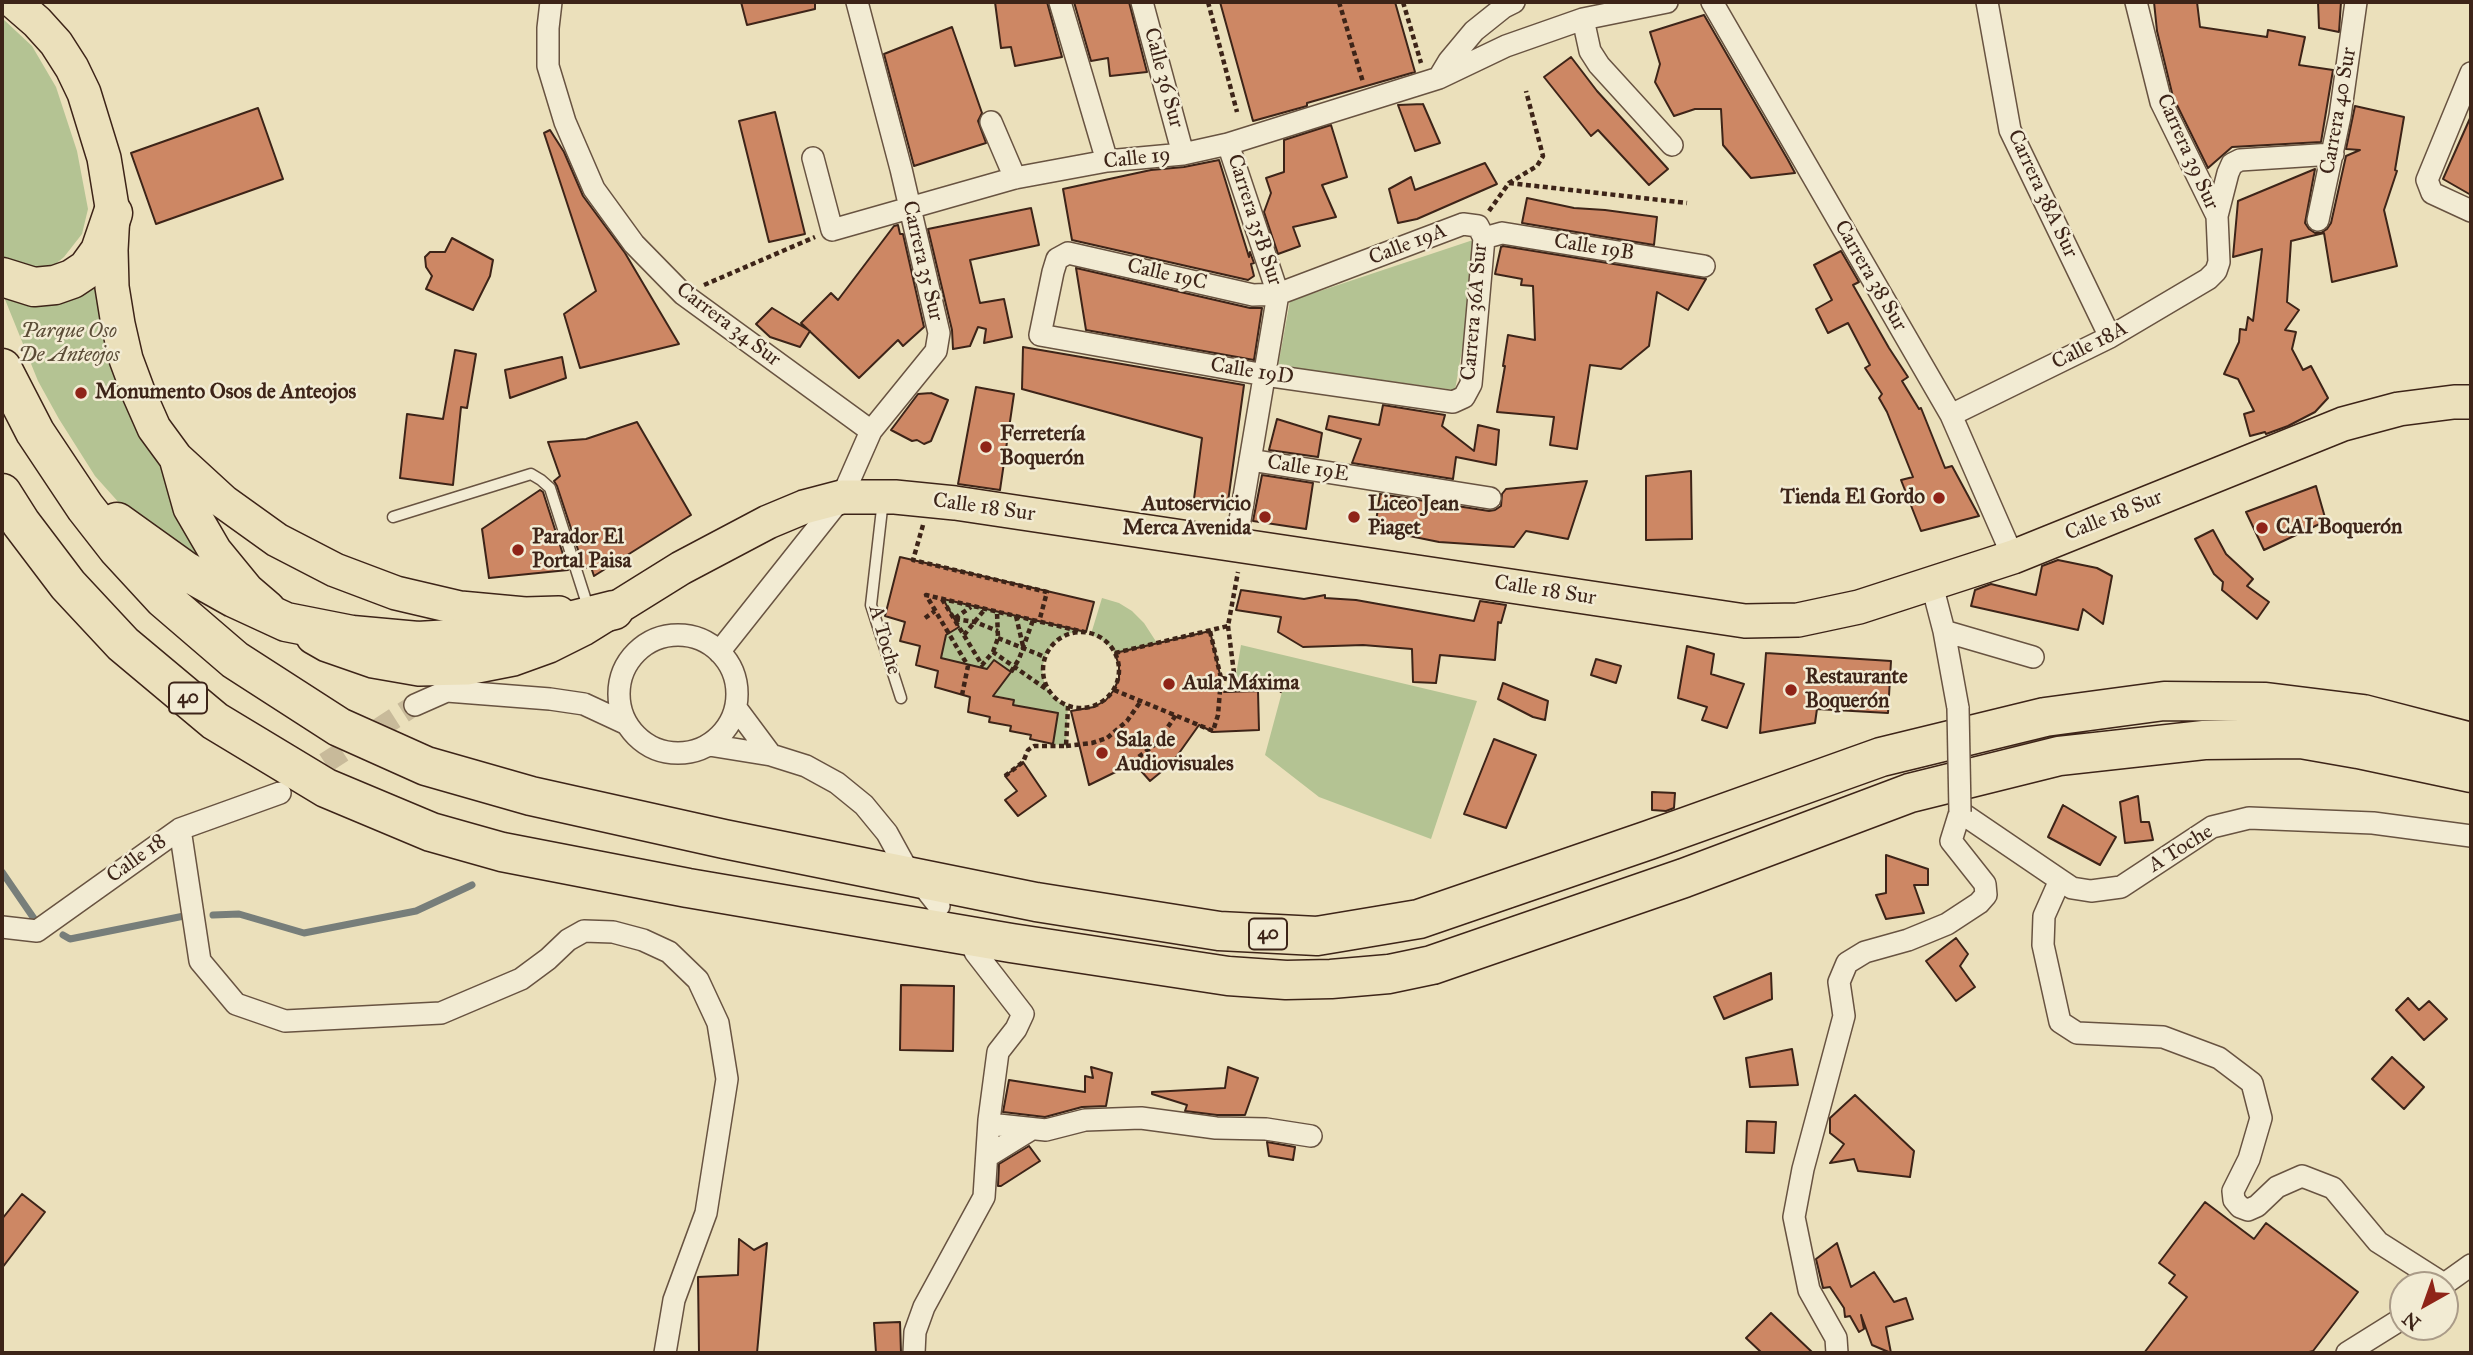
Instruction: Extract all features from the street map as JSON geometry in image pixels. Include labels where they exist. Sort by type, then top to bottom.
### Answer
[{"type":"highway","points":[[2,277],[34,287],[55,285],[72,279],[87,269],[100,251],[113,213]]},
{"type":"highway","name":"40","points":[[2,369],[52,460],[117,548],[164,599],[235,660],[340,727],[426,766],[531,796],[724,839],[1036,902],[1219,931],[1317,936],[1419,919],[1881,757],[2045,717],[2164,701],[2266,702],[2363,714],[2471,742]]},
{"type":"highway","points":[[52,460],[93,501],[136,538],[194,576],[286,622],[352,635],[432,640],[498,635],[550,626],[602,611]]},
{"type":"highway","name":"40","points":[[2,493],[68,585],[114,634],[215,721],[326,788],[431,832],[502,852],[688,888],[1011,943],[1228,976],[1286,980],[1331,979],[1389,974],[1432,965],[1684,878],[1910,793],[2059,756],[2204,740],[2301,739],[2471,773]]},
{"type":"main road","points":[[14,2],[56,43],[84,93],[104,158],[113,213],[113,287],[126,359],[154,428],[176,458],[224,502],[278,540],[335,570],[396,593],[460,608],[512,613],[602,611]]},
{"type":"main road","name":"Calle 18 Sur","points":[[176,458],[190,508],[215,551],[247,590],[286,622],[339,649],[373,661],[419,669],[467,668],[513,659],[549,646],[602,611],[768,522],[804,507],[842,497],[883,497],[955,503],[1237,557],[1745,621],[1798,620],[1859,607],[2013,557],[2343,424],[2399,409],[2471,402]]},
{"type":"street","name":"Carrera 34 Sur","points":[[551,2],[548,66],[565,122],[594,189],[634,244],[683,294],[871,430]]},
{"type":"street","name":"Carrera 35 Sur","points":[[719,652],[842,497],[871,430],[936,351],[939,333],[857,2]]},
{"type":"street","points":[[1060,2],[1107,161]]},
{"type":"street","name":"Calle 36 Sur","points":[[1142,2],[1183,154]]},
{"type":"street","points":[[1439,78],[1449,61],[1474,31],[1514,2]]},
{"type":"street","name":"Calle 19","points":[[832,230],[1015,177],[1107,161],[1183,154],[1228,144],[1439,78],[1506,46],[1583,19],[1667,2]]},
{"type":"street","name":"Carrera 38 Sur","points":[[1712,2],[1951,415],[2013,557]]},
{"type":"street","name":"Carrera 38A Sur","points":[[1987,2],[2010,130],[2110,337]]},
{"type":"street","name":"Carrera 39 Sur","points":[[2136,2],[2161,102],[2217,216],[2219,262]]},
{"type":"street","name":"Carrera 40 Sur","points":[[2318,220],[2346,85],[2356,2]]},
{"type":"street","points":[[1583,19],[1590,51],[1599,65],[1672,145]]},
{"type":"street","points":[[2471,73],[2427,180],[2432,193],[2471,211]]},
{"type":"street","points":[[991,122],[1015,177]]},
{"type":"street","name":"Carrera 35B Sur","points":[[1228,144],[1279,294],[1250,460],[1237,557]]},
{"type":"street","points":[[2217,216],[2232,164],[2240,160],[2333,154]]},
{"type":"street","points":[[813,159],[832,230]]},
{"type":"street","name":"Calle 19A","points":[[1279,294],[1463,224],[1481,232]]},
{"type":"street","name":"Calle 19B","points":[[1481,232],[1503,233],[1704,266]]},
{"type":"street","name":"Carrera 36A Sur","points":[[1464,397],[1471,384],[1481,232]]},
{"type":"street","name":"Calle 19C","points":[[1040,335],[1057,259],[1068,253],[1253,295],[1279,294]]},
{"type":"street","name":"Calle 18A","points":[[1951,415],[2110,337],[2208,279],[2216,271],[2219,262]]},
{"type":"street","name":"Calle 19D","points":[[1040,335],[1265,375],[1453,401],[1464,397]]},
{"type":"street","name":"Calle 19E","points":[[1250,460],[1490,498]]},
{"type":"street","points":[[1837,1353],[1836,1338],[1809,1290],[1794,1217],[1843,1016],[1839,982],[1847,963],[1865,952],[1908,940],[1947,924],[1979,903],[1986,895],[1985,884],[1951,841],[1960,813],[1958,708],[1944,631],[1931,585]]},
{"type":"street","points":[[1944,631],[2033,657]]},
{"type":"street","points":[[679,635],[694,637],[719,652],[731,667],[737,687],[736,708],[726,729],[709,745],[692,752],[673,753],[655,749],[639,738],[627,724],[619,700],[622,675],[628,661],[638,650],[664,636],[679,635]]},
{"type":"street","points":[[415,705],[513,659]]},
{"type":"street","points":[[584,704],[622,675]]},
{"type":"street","points":[[447,691],[584,704],[627,724]]},
{"type":"street","points":[[736,708],[771,755]]},
{"type":"street","points":[[709,745],[771,755],[806,765],[837,783],[855,798],[887,833],[904,864]]},
{"type":"street","name":"Calle 18","points":[[2,927],[37,931],[180,829],[280,793]]},
{"type":"street","name":"A Toche","points":[[1960,813],[2072,888],[2091,891],[2122,887],[2212,827],[2249,818],[2373,823],[2471,836]]},
{"type":"street","points":[[180,829],[200,961],[236,1004],[285,1021],[441,1013],[521,979],[568,940],[584,931],[613,932],[643,940],[669,952],[698,980],[718,1023],[727,1079],[706,1213],[674,1300],[666,1353]]},
{"type":"street","points":[[2060,880],[2044,916],[2043,945],[2060,1022],[2077,1033],[2163,1037],[2219,1058],[2252,1083],[2260,1118],[2249,1159],[2232,1191],[2239,1207],[2248,1210],[2257,1206],[2277,1186],[2302,1176],[2333,1188],[2378,1242],[2424,1271]]},
{"type":"street","points":[[914,1353],[915,1332],[924,1307],[984,1197],[998,1052],[1016,1029],[1023,1014],[975,952]]},
{"type":"street","points":[[989,1124],[1046,1130],[1097,1119],[1141,1118],[1216,1128],[1266,1129],[1311,1136]]},
{"type":"street","points":[[988,1156],[1030,1130]]},
{"type":"street","points":[[2347,1353],[2389,1327]]},
{"type":"lane","points":[[393,517],[531,474],[550,488],[602,611]]},
{"type":"lane","name":"A Toche","points":[[883,497],[871,605],[901,698]]},
{"type":"path","points":[[1208,2],[1237,112]]},
{"type":"path","points":[[1339,2],[1365,86]]},
{"type":"path","points":[[1403,2],[1421,63]]},
{"type":"path","points":[[1509,183],[1537,166],[1543,156],[1526,91]]},
{"type":"path","points":[[1509,183],[1687,203]]},
{"type":"path","name":"Calle 19A","points":[[1481,232],[1509,183]]},
{"type":"path","points":[[683,294],[832,230]]},
{"type":"path","points":[[923,524],[914,559],[1047,592],[1039,622]]},
{"type":"path","points":[[1235,681],[1228,626],[1237,557]]},
{"type":"path","points":[[962,695],[968,666],[926,595],[1097,635],[1115,653],[1119,678],[1114,690],[1105,700],[1094,707],[1081,709],[1058,701],[1049,692],[1012,670],[993,652]]},
{"type":"path","points":[[942,599],[982,665],[993,652],[998,638],[997,612]]},
{"type":"path","points":[[954,619],[972,606]]},
{"type":"path","points":[[964,635],[985,609]]},
{"type":"path","points":[[925,618],[935,611]]},
{"type":"path","points":[[1016,617],[1024,647]]},
{"type":"path","points":[[954,619],[975,622],[998,631]]},
{"type":"path","points":[[1012,670],[1024,647],[1033,620]]},
{"type":"path","points":[[1115,653],[1228,626]]},
{"type":"path","points":[[1114,690],[1213,732],[1218,715],[1221,678],[1210,631]]},
{"type":"path","points":[[1049,692],[1042,669],[1051,646],[1071,633],[1084,632]]},
{"type":"path","points":[[944,643],[949,634]]},
{"type":"path","points":[[998,638],[1045,657]]},
{"type":"path","points":[[959,664],[960,653]]},
{"type":"path","points":[[1221,678],[1282,691]]},
{"type":"path","points":[[1005,776],[1023,762],[1028,750],[1034,746],[1066,746],[1107,738],[1127,721],[1141,701]]},
{"type":"path","points":[[1066,746],[1068,706]]},
{"type":"path","points":[[1132,762],[1157,743],[1176,715]]},
{"type":"green space","points":[[2,18],[32,46],[56,87],[77,151],[88,209],[82,234],[64,257],[47,271],[2,259]]},
{"type":"green space","points":[[1482,237],[1455,390],[1278,366],[1290,301]]},
{"type":"green space","name":"Parque Oso De Anteojos","points":[[107,280],[233,585],[130,515],[95,476],[38,381],[2,292]]},
{"type":"green space","points":[[911,592],[1084,632],[1071,633],[1060,638],[1051,646],[1042,669],[1049,692],[1068,706],[1066,746],[1053,744],[1057,718],[1035,709],[1014,705],[1014,699],[992,695],[970,698],[956,693],[962,665],[941,658]]},
{"type":"green space","points":[[1102,598],[1119,603],[1132,611],[1157,643],[1115,653],[1107,643],[1091,634]]},
{"type":"green space","points":[[1241,645],[1477,701],[1431,839],[1319,797],[1265,755],[1282,692],[1235,681]]},
{"type":"building","points":[[741,2],[815,2],[815,9],[747,25]]},
{"type":"building","points":[[995,2],[1047,2],[1062,57],[1015,66],[1011,47],[1001,48]]},
{"type":"building","points":[[1074,2],[1129,2],[1147,72],[1110,76],[1108,58],[1091,61]]},
{"type":"building","points":[[1220,2],[1395,2],[1415,72],[1253,121]]},
{"type":"building","points":[[2154,2],[2197,2],[2200,27],[2267,37],[2268,30],[2305,37],[2299,65],[2333,70],[2321,142],[2232,147],[2208,168],[2173,97],[2157,31]]},
{"type":"building","points":[[2318,2],[2341,2],[2339,32],[2319,28]]},
{"type":"building","points":[[1704,15],[1795,173],[1751,178],[1723,145],[1721,109],[1695,109],[1674,116],[1655,82],[1660,64],[1650,32]]},
{"type":"building","points":[[952,27],[982,113],[978,121],[986,143],[914,166],[884,54]]},
{"type":"building","points":[[1571,57],[1597,91],[1668,169],[1649,185],[1598,130],[1591,136],[1544,77]]},
{"type":"building","points":[[1423,104],[1440,143],[1415,151],[1398,105]]},
{"type":"building","points":[[2355,106],[2404,117],[2395,170],[2397,171],[2384,210],[2397,266],[2332,282],[2324,233],[2291,241],[2287,302],[2299,310],[2285,330],[2296,332],[2292,349],[2303,370],[2311,366],[2328,398],[2315,412],[2288,426],[2266,434],[2265,432],[2250,436],[2244,414],[2254,411],[2238,379],[2224,374],[2239,342],[2240,329],[2246,330],[2248,317],[2253,321],[2262,249],[2233,257],[2238,201],[2315,169],[2305,223],[2315,233],[2327,229],[2331,223],[2346,156],[2360,150],[2346,149]]},
{"type":"building","points":[[258,108],[283,179],[156,224],[131,153]]},
{"type":"building","points":[[775,112],[805,234],[769,242],[739,121]]},
{"type":"building","points":[[2471,116],[2471,195],[2443,179]]},
{"type":"building","points":[[1331,125],[1347,177],[1322,185],[1336,217],[1293,227],[1300,246],[1278,254],[1264,212],[1271,193],[1266,178],[1284,172],[1284,140]]},
{"type":"building","points":[[550,130],[564,152],[583,196],[625,253],[679,344],[580,368],[564,314],[596,291],[544,133]]},
{"type":"building","points":[[1219,160],[1249,257],[1250,252],[1254,263],[1251,264],[1254,276],[1248,280],[1072,240],[1063,189],[1151,170]]},
{"type":"building","points":[[1485,163],[1497,184],[1417,219],[1398,223],[1389,189],[1411,177],[1415,190]]},
{"type":"building","points":[[1527,198],[1574,208],[1657,217],[1654,245],[1522,223]]},
{"type":"building","points":[[1031,208],[1039,245],[970,260],[980,303],[1004,299],[1012,337],[984,343],[986,329],[978,327],[970,346],[953,349],[952,330],[928,229]]},
{"type":"building","points":[[898,225],[900,234],[903,234],[924,327],[903,346],[898,340],[859,378],[801,323],[831,293],[838,300],[894,226]]},
{"type":"building","points":[[452,238],[493,260],[490,276],[473,310],[426,289],[432,276],[426,267],[425,257],[430,252],[445,252]]},
{"type":"building","points":[[1503,246],[1706,279],[1688,310],[1657,292],[1649,346],[1621,369],[1590,365],[1577,449],[1550,445],[1554,417],[1497,412],[1508,335],[1535,340],[1533,286],[1521,285],[1522,279],[1495,274]]},
{"type":"building","points":[[1841,251],[1859,282],[1853,285],[1908,377],[1902,381],[1919,409],[1921,408],[1945,468],[1952,466],[1979,516],[1921,531],[1901,480],[1913,477],[1879,398],[1882,394],[1865,368],[1870,365],[1848,323],[1828,333],[1816,309],[1832,300],[1814,265]]},
{"type":"building","points":[[1076,268],[1250,308],[1262,308],[1254,360],[1086,330]]},
{"type":"building","points":[[772,308],[810,331],[800,347],[770,337],[756,324]]},
{"type":"building","points":[[1023,347],[1244,385],[1227,509],[1194,499],[1202,438],[1022,389]]},
{"type":"building","points":[[455,350],[476,354],[467,408],[461,407],[453,485],[400,478],[407,414],[443,419]]},
{"type":"building","points":[[562,357],[566,378],[510,398],[505,370]]},
{"type":"building","name":"Ferretería Boquerón","points":[[976,387],[1014,394],[1000,490],[958,484]]},
{"type":"building","points":[[931,393],[948,400],[931,441],[924,444],[917,440],[912,441],[891,430],[918,394]]},
{"type":"building","points":[[1383,405],[1445,415],[1442,426],[1474,451],[1478,425],[1499,430],[1496,465],[1456,457],[1453,479],[1352,463],[1361,439],[1326,429],[1329,416],[1379,425]]},
{"type":"building","points":[[1277,419],[1322,433],[1318,457],[1269,450]]},
{"type":"building","points":[[637,422],[691,515],[594,576],[591,567],[584,568],[554,481],[560,476],[548,442],[586,439]]},
{"type":"building","points":[[1691,471],[1692,539],[1646,540],[1646,476]]},
{"type":"building","points":[[1262,475],[1313,483],[1306,529],[1253,521]]},
{"type":"building","points":[[1587,481],[1568,539],[1526,531],[1514,547],[1439,542],[1375,529],[1380,494],[1489,511],[1501,506],[1502,494],[1506,489]]},
{"type":"building","points":[[2316,486],[2326,521],[2264,550],[2246,512]]},
{"type":"building","points":[[540,490],[543,492],[568,570],[489,578],[482,529]]},
{"type":"building","points":[[2213,530],[2226,554],[2253,579],[2247,586],[2269,602],[2257,619],[2222,590],[2223,582],[2214,574],[2195,539]]},
{"type":"building","points":[[900,557],[1094,602],[1086,632],[943,599],[959,627],[946,635],[941,658],[987,669],[994,660],[1011,672],[993,696],[1014,700],[1013,705],[1058,713],[1053,744],[1030,739],[1031,735],[1010,731],[1011,726],[989,722],[990,717],[968,712],[970,697],[935,687],[938,671],[916,665],[920,646],[900,641],[905,622],[885,616]]},
{"type":"building","points":[[2058,560],[2097,568],[2112,576],[2103,624],[2083,609],[2078,630],[1971,606],[1975,590],[1991,584],[2036,595],[2042,566]]},
{"type":"building","points":[[1241,590],[1304,599],[1325,595],[1325,598],[1356,600],[1474,621],[1480,601],[1506,605],[1501,623],[1498,622],[1495,660],[1440,655],[1436,683],[1413,682],[1412,649],[1363,645],[1303,647],[1278,632],[1281,617],[1236,610]]},
{"type":"building","points":[[1210,631],[1224,692],[1258,691],[1259,730],[1213,732],[1199,725],[1172,763],[1150,781],[1134,763],[1089,785],[1071,711],[1094,707],[1106,700],[1114,690],[1119,678],[1115,653]]},
{"type":"building","points":[[1687,646],[1714,654],[1711,674],[1744,684],[1727,728],[1702,720],[1707,707],[1678,698]]},
{"type":"building","points":[[1766,653],[1891,661],[1888,713],[1817,709],[1815,723],[1760,733]]},
{"type":"building","points":[[1596,659],[1621,666],[1616,683],[1591,675]]},
{"type":"building","points":[[1503,683],[1548,701],[1545,720],[1533,717],[1498,699]]},
{"type":"building","points":[[1494,739],[1536,755],[1506,828],[1464,814]]},
{"type":"building","points":[[1023,762],[1046,796],[1018,816],[1005,800],[1017,791],[1005,776]]},
{"type":"building","points":[[1652,792],[1675,793],[1674,808],[1666,811],[1652,810]]},
{"type":"building","points":[[2138,796],[2141,822],[2149,822],[2153,840],[2125,843],[2120,802]]},
{"type":"building","points":[[2063,805],[2116,837],[2100,865],[2048,837]]},
{"type":"building","points":[[1886,855],[1928,869],[1928,885],[1914,885],[1924,913],[1886,919],[1876,895],[1886,893]]},
{"type":"building","points":[[1956,938],[1968,954],[1960,966],[1975,987],[1956,1001],[1926,961]]},
{"type":"building","points":[[1771,973],[1772,999],[1724,1019],[1714,997]]},
{"type":"building","points":[[901,985],[954,986],[953,1051],[900,1050]]},
{"type":"building","points":[[2408,998],[2419,1010],[2429,1001],[2447,1019],[2424,1040],[2396,1010]]},
{"type":"building","points":[[1792,1049],[1798,1085],[1750,1087],[1746,1058]]},
{"type":"building","points":[[2392,1057],[2424,1087],[2404,1109],[2372,1079]]},
{"type":"building","points":[[1091,1067],[1112,1073],[1106,1106],[1082,1107],[1045,1117],[1003,1112],[1009,1080],[1085,1092],[1085,1076],[1093,1078]]},
{"type":"building","points":[[1228,1067],[1258,1078],[1245,1115],[1185,1111],[1187,1105],[1152,1094],[1225,1088]]},
{"type":"building","points":[[1855,1095],[1914,1151],[1910,1177],[1858,1171],[1854,1159],[1830,1163],[1844,1144],[1830,1133],[1830,1118]]},
{"type":"building","points":[[1747,1121],[1776,1122],[1774,1153],[1746,1152]]},
{"type":"building","points":[[1267,1142],[1295,1147],[1293,1160],[1269,1156]]},
{"type":"building","points":[[1029,1146],[1040,1161],[998,1186],[999,1164]]},
{"type":"building","points":[[22,1194],[45,1212],[2,1268],[2,1219]]},
{"type":"building","points":[[2205,1202],[2254,1239],[2266,1223],[2358,1292],[2313,1351],[2144,1353],[2187,1297],[2169,1283],[2175,1275],[2159,1263]]},
{"type":"building","points":[[739,1239],[754,1250],[767,1243],[757,1353],[699,1353],[698,1277],[738,1275]]},
{"type":"building","points":[[1837,1243],[1851,1287],[1874,1272],[1894,1302],[1906,1298],[1913,1319],[1886,1327],[1891,1353],[1872,1345],[1861,1315],[1864,1329],[1859,1332],[1850,1316],[1845,1317],[1844,1308],[1830,1287],[1823,1288],[1816,1259]]},
{"type":"building","points":[[1771,1313],[1813,1353],[1762,1353],[1746,1338]]},
{"type":"building","points":[[900,1322],[901,1353],[876,1353],[874,1323]]},
{"type":"waterway","points":[[2,872],[35,920]]},
{"type":"waterway","points":[[213,915],[239,914],[304,933],[416,911],[472,885]]},
{"type":"waterway","points":[[63,935],[70,939],[184,916]]},
{"type":"tunnel","points":[[299,780],[415,705]]},
{"type":"place","name":"Monumento Osos de Anteojos","points":[[81,393]]},
{"type":"place","name":"Ferretería Boquerón","points":[[986,447]]},
{"type":"place","name":"Tienda El Gordo","points":[[1939,498]]},
{"type":"place","name":"Autoservicio Merca Avenida","points":[[1265,517]]},
{"type":"place","name":"Liceo Jean Piaget","points":[[1354,517]]},
{"type":"place","name":"CAI Boquerón","points":[[2262,528]]},
{"type":"place","name":"Parador El Portal Paisa","points":[[518,550]]},
{"type":"place","name":"Aula Máxima","points":[[1169,684]]},
{"type":"place","name":"Restaurante Boquerón","points":[[1791,690]]},
{"type":"place","name":"Sala de Audiovisuales","points":[[1102,753]]}]
